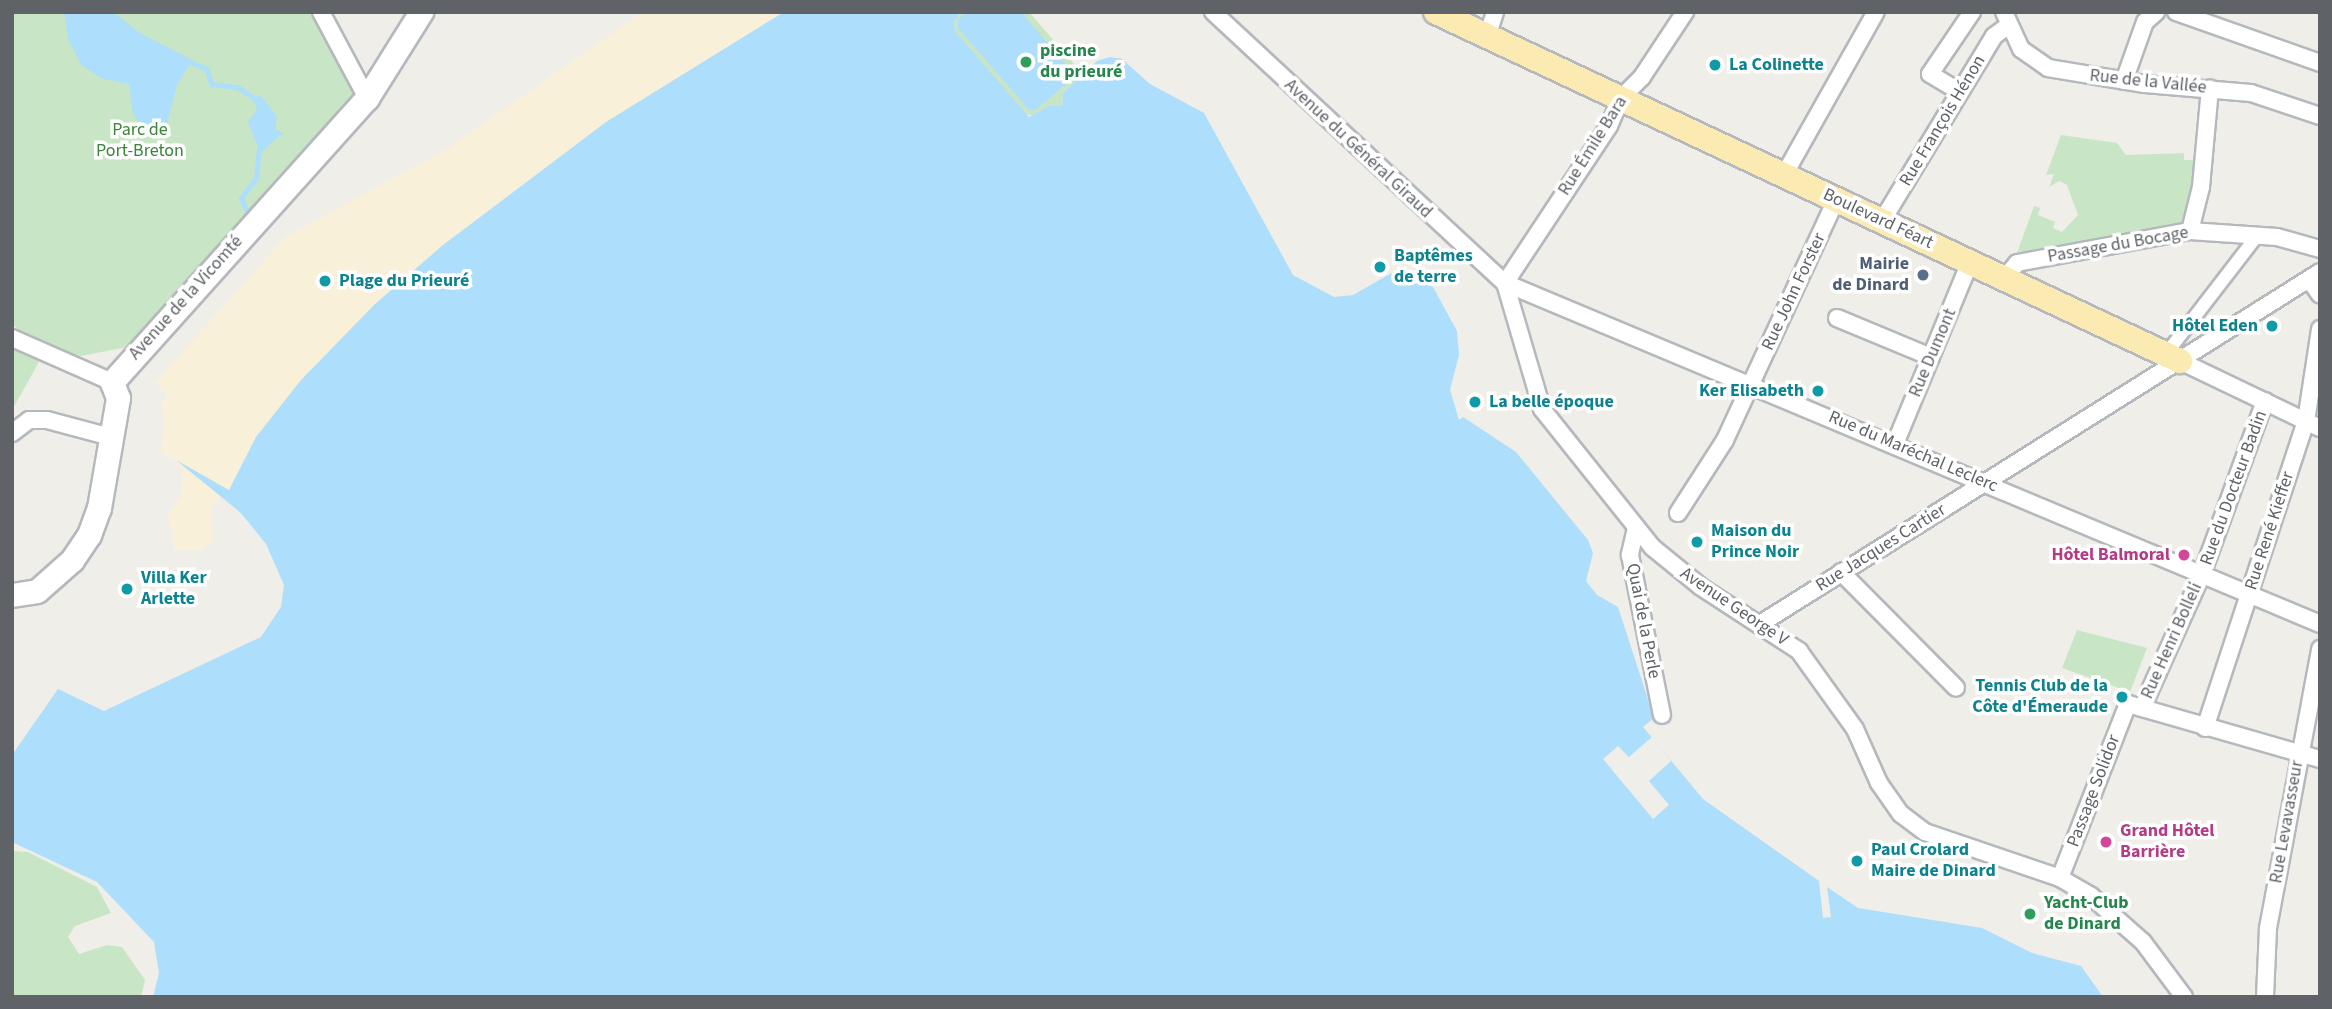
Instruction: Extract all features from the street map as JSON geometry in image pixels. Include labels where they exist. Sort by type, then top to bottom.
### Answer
[{"type":"main road","name":"Avenue de la Vicomté","points":[[112,382],[367,98],[421,12]]},
{"type":"main road","name":"Boulevard Féart","points":[[1436,12],[2173,358]]},
{"type":"main road","points":[[12,596],[37,591],[72,560],[89,535],[99,508],[118,398],[112,382]]},
{"type":"street","points":[[321,12],[367,98]]},
{"type":"street","name":"Avenue du Général Giraud","points":[[1213,12],[1506,284]]},
{"type":"street","points":[[1487,37],[1495,12]]},
{"type":"street","name":"Rue Émile Bara","points":[[1506,284],[1609,126],[1620,98],[1642,77],[1685,12]]},
{"type":"street","points":[[1784,174],[1876,12]]},
{"type":"street","points":[[1960,92],[1930,74],[1972,12]]},
{"type":"street","points":[[2124,81],[2145,22],[2156,12]]},
{"type":"street","points":[[2176,12],[2320,63]]},
{"type":"street","name":"Rue François Hénon","points":[[1882,221],[2006,19]]},
{"type":"street","name":"Rue de la Vallée","points":[[2006,19],[2021,49],[2038,64],[2124,81],[2251,93],[2319,112]]},
{"type":"street","points":[[2190,231],[2201,187],[2210,88]]},
{"type":"street","name":"Rue John Forster","points":[[1678,513],[1725,440],[1836,200]]},
{"type":"street","name":"Passage du Bocage","points":[[2005,278],[2017,263],[2190,231],[2277,237],[2320,249]]},
{"type":"street","points":[[2173,358],[2256,237]]},
{"type":"street","name":"Rue Dumont","points":[[1895,444],[1970,262]]},
{"type":"street","points":[[2315,276],[2320,295]]},
{"type":"street","name":"Rue Jacques Cartier","points":[[1760,624],[1987,482],[2173,358],[2315,276]]},
{"type":"street","name":"Rue du Maréchal Leclerc","points":[[1506,284],[1987,482],[2320,624]]},
{"type":"street","name":"Avenue George V","points":[[1506,284],[1542,409],[1636,528],[1678,570],[1799,651],[1855,729],[1878,783],[1901,814],[1925,832],[2060,878],[2108,908],[2143,942],[2184,997]]},
{"type":"street","points":[[1837,318],[1931,357]]},
{"type":"street","name":"Rue René Kieffer","points":[[2206,728],[2249,595],[2313,425],[2320,329]]},
{"type":"street","points":[[12,338],[112,382]]},
{"type":"street","name":"Boulevard Féart","points":[[2173,358],[2313,425]]},
{"type":"street","name":"Rue du Docteur Badin","points":[[2202,574],[2265,401]]},
{"type":"street","points":[[12,433],[29,420],[47,420],[111,437]]},
{"type":"street","name":"Quai de la Perle","points":[[1636,528],[1630,555],[1662,715]]},
{"type":"street","points":[[1841,572],[1955,688]]},
{"type":"street","name":"Rue Henri Bolleli","points":[[2135,706],[2202,574]]},
{"type":"street","name":"Rue Levavasseur","points":[[2265,997],[2268,928],[2320,649]]},
{"type":"street","points":[[2135,706],[2320,760]]},
{"type":"street","name":"Passage Solidor","points":[[2060,878],[2135,706]]},
{"type":"green space","name":"Parc de Port-Breton","points":[[12,12],[309,12],[355,94],[127,347],[81,356],[32,341],[12,324]]},
{"type":"green space","name":"piscine du prieuré","points":[[961,12],[1029,12],[1083,74],[1063,93],[1062,106],[1049,106],[1036,116],[1024,114],[955,31],[954,22]]},
{"type":"green space","points":[[2061,135],[2117,143],[2126,155],[2184,153],[2184,160],[2203,160],[2190,224],[2029,256],[2020,251],[2016,256],[2034,206],[2040,208],[2038,215],[2055,222],[2053,228],[2062,232],[2078,215],[2067,185],[2059,181],[2049,187],[2054,174],[2046,175]]},
{"type":"green space","points":[[12,344],[39,362],[12,410]]},
{"type":"green space","points":[[2077,630],[2147,648],[2130,692],[2062,668]]},
{"type":"green space","points":[[12,851],[28,852],[97,887],[111,913],[75,926],[68,937],[79,954],[107,945],[122,947],[145,980],[141,997],[12,997]]},
{"type":"sand","points":[[643,12],[877,12],[229,490],[212,505],[213,541],[201,550],[175,550],[168,514],[182,494],[183,473],[176,460],[160,453],[164,426],[161,404],[168,395],[155,383],[284,238],[447,149]]},
{"type":"water","points":[[64,12],[113,12],[140,33],[192,60],[177,85],[167,124],[152,128],[141,124],[133,114],[129,84],[103,79],[81,65],[68,39]]},
{"type":"water","points":[[784,12],[961,12],[954,22],[955,31],[1029,117],[1049,106],[1062,106],[1063,93],[1097,61],[1110,57],[1122,59],[1150,84],[1204,113],[1293,275],[1334,297],[1353,295],[1397,270],[1433,287],[1457,331],[1459,355],[1450,390],[1459,420],[1463,417],[1516,452],[1588,540],[1593,553],[1586,581],[1597,595],[1618,607],[1654,718],[1643,727],[1703,799],[1819,881],[1823,918],[1831,917],[1827,887],[1858,908],[1982,928],[2032,953],[2081,966],[2103,997],[153,997],[159,973],[154,942],[97,882],[12,842],[12,755],[58,689],[104,711],[261,637],[281,607],[284,585],[266,544],[241,513],[176,460],[229,490],[256,437],[301,380],[375,304],[443,245],[606,122]]},
{"type":"water","name":"piscine du prieuré","points":[[966,12],[1021,12],[1073,73],[1073,78],[1037,109],[1029,110],[958,28],[958,20]]},
{"type":"water","points":[[261,96],[277,116],[275,129],[283,133],[260,153],[248,122],[257,110],[252,97]]},
{"type":"pier","points":[[1652,737],[1671,761],[1649,781],[1669,805],[1653,819],[1603,759],[1618,746],[1629,757]]},
{"type":"waterway","points":[[186,60],[207,69],[212,84],[238,87],[259,101]]},
{"type":"waterway","points":[[246,210],[241,198],[256,178],[259,147]]},
{"type":"place","name":"piscine du prieuré","points":[[1026,62]]},
{"type":"place","name":"La Colinette","points":[[1715,65]]},
{"type":"place","name":"Baptêmes de terre","points":[[1380,267]]},
{"type":"place","name":"Mairie de Dinard","points":[[1923,275]]},
{"type":"place","name":"Plage du Prieuré","points":[[325,281]]},
{"type":"place","name":"Hôtel Eden","points":[[2272,326]]},
{"type":"place","name":"Ker Elisabeth","points":[[1818,391]]},
{"type":"place","name":"La belle époque","points":[[1475,402]]},
{"type":"place","name":"Maison du Prince Noir","points":[[1697,542]]},
{"type":"place","name":"Hôtel Balmoral","points":[[2184,555]]},
{"type":"place","name":"Villa Ker Arlette","points":[[127,589]]},
{"type":"place","name":"Tennis Club de la Côte d'Émeraude","points":[[2122,697]]},
{"type":"place","name":"Grand Hôtel Barrière","points":[[2106,842]]},
{"type":"place","name":"Paul Crolard Maire de Dinard","points":[[1857,861]]},
{"type":"place","name":"Yacht-Club de Dinard","points":[[2030,914]]}]
